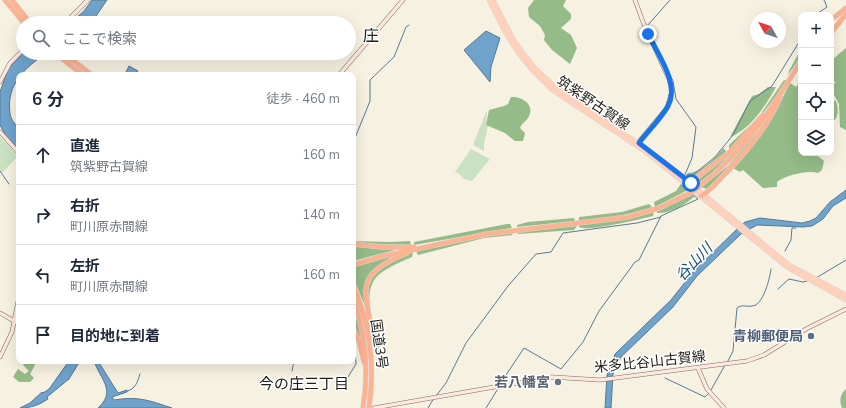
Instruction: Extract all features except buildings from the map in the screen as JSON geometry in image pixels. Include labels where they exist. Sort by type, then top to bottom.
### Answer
[{"type":"highway","points":[[5,0],[18,16]]},
{"type":"highway","points":[[12,0],[25,16]]},
{"type":"highway","points":[[834,18],[846,8]]},
{"type":"highway","points":[[834,29],[846,14]]},
{"type":"highway","points":[[64,60],[79,72]]},
{"type":"highway","points":[[72,60],[88,72]]},
{"type":"highway","points":[[703,195],[750,146],[771,117],[779,97],[798,66]]},
{"type":"highway","points":[[356,263],[417,247],[487,234],[628,217],[659,208],[700,186],[729,163],[749,141],[798,69]]},
{"type":"highway","points":[[690,184],[736,145],[779,97]]},
{"type":"highway","points":[[356,244],[382,248],[417,247]]},
{"type":"highway","points":[[370,345],[371,332],[365,295],[369,278],[386,263],[417,247]]},
{"type":"highway","name":"国道3号","points":[[356,293],[364,314],[370,345],[372,378],[369,408]]},
{"type":"highway","name":"国道3号","points":[[356,309],[364,337],[367,371],[363,408]]},
{"type":"highway","points":[[356,334],[367,371]]},
{"type":"main road","points":[[73,16],[88,0]]},
{"type":"main road","points":[[356,55],[403,0]]},
{"type":"main road","name":"筑紫野古賀線","points":[[489,0],[511,42],[540,79],[571,104],[637,144]]},
{"type":"main road","name":"筑紫野古賀線","points":[[493,0],[514,41],[540,74],[566,96],[637,144],[690,184],[787,267],[846,300]]},
{"type":"main road","points":[[635,0],[643,22],[669,79],[672,91],[667,108],[637,144]]},
{"type":"main road","points":[[0,82],[10,63],[16,57]]},
{"type":"main road","points":[[342,72],[352,60]]},
{"type":"main road","points":[[0,132],[16,150]]},
{"type":"main road","name":"筑紫野古賀線","points":[[746,231],[789,264],[846,296]]},
{"type":"main road","name":"米多比谷山古賀線","points":[[374,408],[543,378],[566,377],[588,380],[606,379],[742,362],[758,358],[845,309]]},
{"type":"main road","points":[[0,357],[12,332],[16,312]]},
{"type":"main road","points":[[0,314],[14,322]]},
{"type":"main road","points":[[698,368],[707,390],[724,408]]},
{"type":"green space","points":[[534,0],[566,0],[563,6],[571,14],[571,19],[561,28],[571,35],[577,48],[570,64],[552,50],[544,40],[545,35],[540,26],[529,17],[528,8]]},
{"type":"green space","points":[[846,48],[846,130],[840,127],[839,104],[834,95],[834,58]]},
{"type":"green space","points":[[798,54],[798,60],[788,75]]},
{"type":"green space","points":[[784,80],[787,81],[753,126],[729,150],[729,145],[758,118]]},
{"type":"green space","points":[[790,83],[796,87],[798,84],[798,156],[818,156],[824,161],[822,170],[818,173],[808,172],[791,175],[777,182],[777,187],[763,188],[743,170],[740,172],[733,168],[773,116]]},
{"type":"green space","points":[[768,87],[776,87],[757,116],[744,129],[730,137],[752,96],[759,94]]},
{"type":"green space","points":[[511,97],[523,99],[529,104],[529,116],[520,128],[525,133],[523,141],[515,141],[505,133],[486,125],[489,110],[508,104]]},
{"type":"green space","points":[[834,100],[836,101],[838,113],[835,120]]},
{"type":"green space","points":[[487,110],[486,125],[488,126],[484,151],[473,145]]},
{"type":"green space","points":[[767,120],[748,148],[732,165],[707,189],[701,187],[728,166]]},
{"type":"green space","points":[[757,124],[727,161],[698,184],[700,178],[725,158]]},
{"type":"green space","points":[[0,137],[16,154],[16,158],[2,173],[0,170]]},
{"type":"green space","points":[[723,148],[727,152],[694,178],[686,175],[703,168]]},
{"type":"green space","points":[[471,149],[490,159],[472,181],[464,179],[455,172]]},
{"type":"green space","points":[[681,184],[688,190],[655,207],[654,202],[676,191]]},
{"type":"green space","points":[[692,193],[694,197],[681,206],[666,212],[657,213],[656,210]]},
{"type":"green space","points":[[649,204],[653,208],[610,218],[579,221],[579,217],[622,212]]},
{"type":"green space","points":[[654,211],[653,216],[603,227],[579,227],[579,225],[629,218]]},
{"type":"green space","points":[[574,218],[575,221],[517,227],[517,225],[528,222]]},
{"type":"green space","points":[[510,224],[512,228],[414,245],[414,242]]},
{"type":"green space","points":[[577,226],[574,230],[518,234],[518,231],[522,230]]},
{"type":"green space","points":[[513,232],[512,235],[484,238],[418,255],[416,251],[429,247]]},
{"type":"green space","points":[[356,241],[410,241],[411,245],[395,246],[356,243]]},
{"type":"green space","points":[[356,245],[399,249],[356,260]]},
{"type":"green space","points":[[413,252],[412,257],[382,272],[375,279],[371,288],[369,297],[370,307],[379,347],[379,354],[376,356],[367,306],[371,281],[379,270],[392,261]]},
{"type":"green space","points":[[402,253],[380,265],[364,289],[365,306],[356,284],[356,266]]},
{"type":"green space","points":[[356,316],[361,337],[361,342],[356,333]]},
{"type":"green space","points":[[23,365],[35,365],[30,374],[34,378],[30,382],[19,382],[13,377],[18,369],[25,374],[29,371]]},
{"type":"green space","points":[[846,389],[846,408],[842,408],[842,393]]},
{"type":"water","points":[[92,0],[107,0],[96,16],[78,16]]},
{"type":"water","points":[[486,31],[500,38],[491,67],[490,82],[464,50]]},
{"type":"water","points":[[16,60],[36,60],[24,72],[16,72],[16,82],[11,94],[10,113],[11,118],[16,125],[16,146],[7,138],[0,125],[0,92],[8,69]]},
{"type":"water","points":[[129,66],[138,71],[137,72],[126,72]]},
{"type":"water","points":[[846,190],[846,198],[833,206],[823,219],[812,226],[757,225],[741,234],[697,276],[673,307],[621,357],[613,374],[611,408],[605,408],[607,375],[615,354],[671,300],[694,271],[736,230],[745,222],[760,218],[802,223],[810,221],[816,218],[830,202]]},
{"type":"water","points":[[67,364],[78,364],[69,379],[47,397],[48,399],[31,407],[20,408],[30,403],[42,392],[43,393],[49,389]]},
{"type":"water","points":[[96,364],[100,364],[118,393],[127,390],[127,392],[112,397],[114,400],[130,398],[172,408],[98,408],[104,402],[107,390]]},
{"type":"waterway","points":[[670,0],[647,26],[673,81],[676,99],[696,127],[692,158],[684,177]]},
{"type":"waterway","points":[[820,12],[827,7],[824,0]]},
{"type":"waterway","points":[[356,136],[370,101],[370,80],[394,57],[406,27],[409,25]]},
{"type":"waterway","points":[[688,179],[715,157],[733,135],[750,101],[772,86],[798,44]]},
{"type":"waterway","points":[[0,171],[9,184]]},
{"type":"waterway","points":[[681,185],[690,192]]},
{"type":"waterway","points":[[500,384],[524,348],[561,369],[583,342],[599,311],[635,262],[639,260],[661,216],[698,199],[692,194]]},
{"type":"waterway","points":[[436,396],[446,383],[466,343],[508,286],[536,254],[551,252],[563,233],[637,223],[661,217]]},
{"type":"waterway","points":[[785,251],[791,240],[792,228],[796,228]]},
{"type":"waterway","points":[[816,278],[846,260]]},
{"type":"waterway","points":[[727,363],[733,351],[737,308],[756,305],[763,297],[771,269]]},
{"type":"waterway","points":[[778,289],[789,279],[803,282],[807,281]]},
{"type":"waterway","points":[[292,371],[293,364]]},
{"type":"waterway","points":[[343,385],[356,364]]},
{"type":"waterway","points":[[711,390],[725,365]]},
{"type":"waterway","points":[[127,391],[134,387],[140,374]]},
{"type":"waterway","points":[[665,378],[705,397],[709,393]]},
{"type":"waterway","points":[[486,408],[499,387]]},
{"type":"waterway","points":[[428,408],[434,398]]},
{"type":"place","name":"青柳郵便局","points":[[811,336]]},
{"type":"place","name":"若八幡宮","points":[[558,382]]},
{"type":"district","name":"庄","points":[[371,36]]},
{"type":"district","name":"今の庄三丁目","points":[[304,384]]},
{"type":"route","points":[[648,34],[669,79],[672,91],[667,108],[639,143],[691,183]]},
{"type":"water label","name":"谷山川","points":[[694,262]]}]
